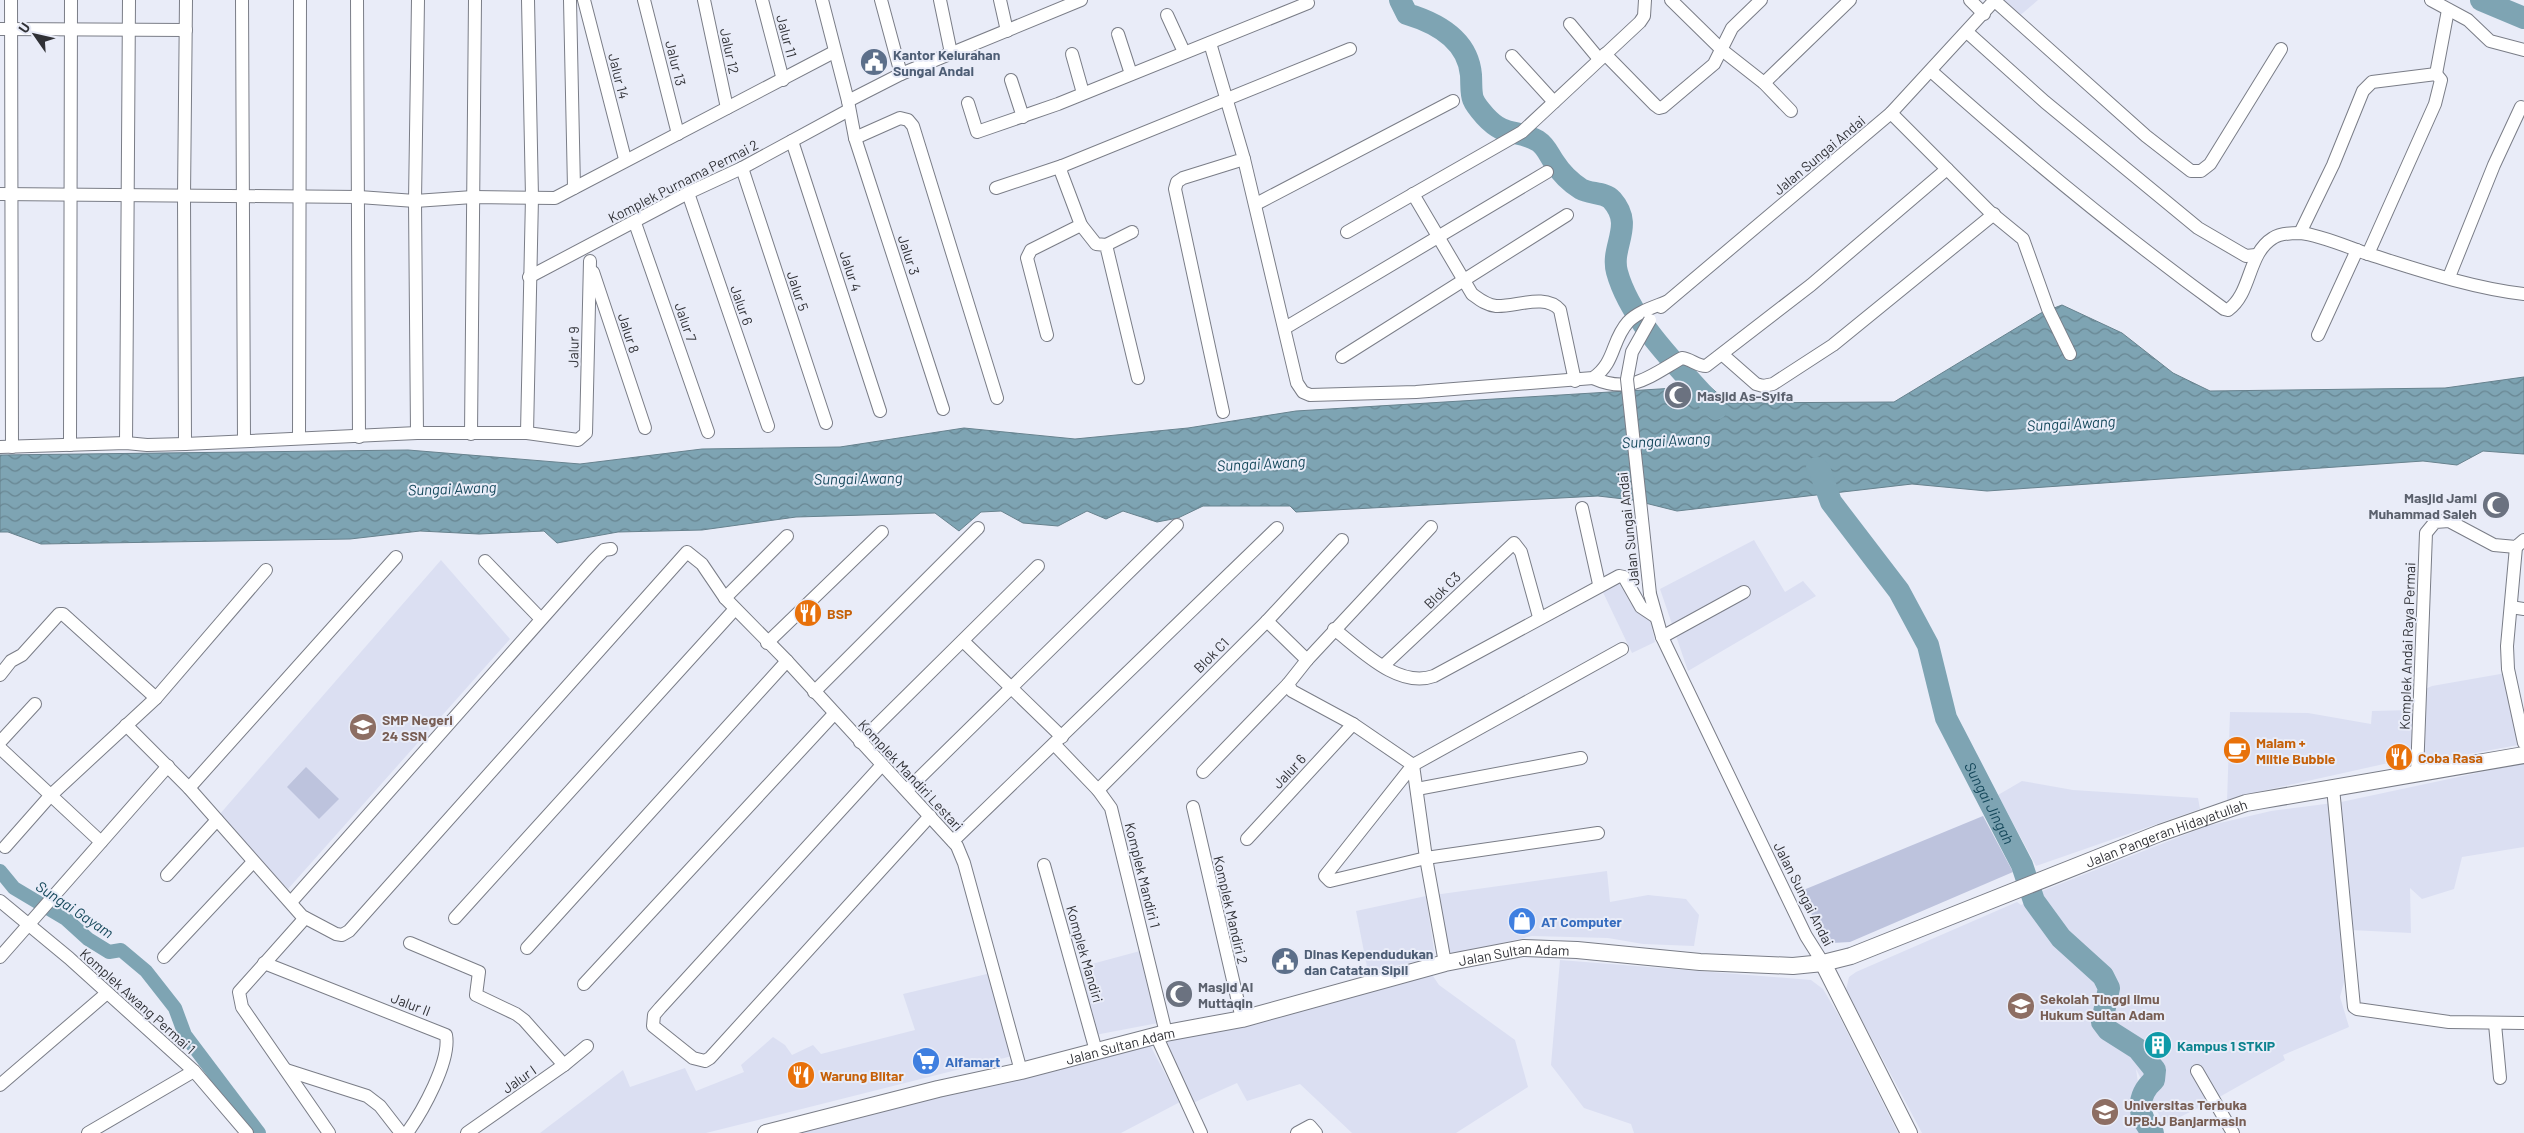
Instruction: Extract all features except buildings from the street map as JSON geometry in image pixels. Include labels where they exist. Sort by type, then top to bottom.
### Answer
[{"type":"main road","name":"Jalan Pangeran Hidayatullah","points":[[1822,963],[1851,956],[2160,833],[2246,803],[2524,755]]},
{"type":"main road","name":"Jalan Sultan Adam","points":[[766,1133],[938,1089],[1021,1071],[1161,1034],[1242,1019],[1445,962],[1524,948],[1547,948],[1700,962],[1793,966],[1822,963]]},
{"type":"main road","points":[[1822,963],[1909,1133]]},
{"type":"street","points":[[11,0],[6,29],[6,447],[126,443],[147,445],[185,444],[417,433],[526,433],[532,197],[528,0]]},
{"type":"street","points":[[70,0],[70,445]]},
{"type":"street","points":[[126,443],[129,0]]},
{"type":"street","points":[[185,444],[184,196],[186,0]]},
{"type":"street","points":[[242,0],[244,441]]},
{"type":"street","points":[[299,438],[300,0]]},
{"type":"street","points":[[357,0],[359,437]]},
{"type":"street","points":[[417,433],[415,201],[418,0]]},
{"type":"street","points":[[471,434],[475,0]]},
{"type":"street","points":[[570,0],[574,188]]},
{"type":"street","name":"Jalur 14","points":[[584,0],[625,159]]},
{"type":"street","name":"Jalur 13","points":[[644,0],[678,134]]},
{"type":"street","name":"Jalur 12","points":[[704,0],[727,108]]},
{"type":"street","name":"Jalur 11","points":[[762,0],[783,80]]},
{"type":"street","name":"Jalur 3","points":[[822,0],[849,106],[855,138],[943,409]]},
{"type":"street","points":[[881,0],[901,74]]},
{"type":"street","points":[[940,0],[951,54]]},
{"type":"street","points":[[1000,0],[1007,31]]},
{"type":"street","name":"Komplek Purnama Permai 2","points":[[529,277],[688,193],[792,142],[901,74],[1007,31],[1058,5],[1081,0]]},
{"type":"street","points":[[1347,232],[1522,132],[1640,22],[1644,16],[1645,0]]},
{"type":"street","points":[[1671,0],[1722,50],[1764,83],[1791,112]]},
{"type":"street","points":[[1570,24],[1659,108],[1663,107],[1709,69],[1722,50],[1732,28],[1761,0]]},
{"type":"street","points":[[1764,83],[1850,0]]},
{"type":"street","points":[[1970,0],[1984,14]]},
{"type":"street","points":[[1995,0],[2146,136],[2191,172],[2201,171],[2210,164],[2282,49]]},
{"type":"street","name":"Jalan Sungai Andai","points":[[1822,963],[1802,927],[1662,637],[1650,594],[1627,379],[1632,352],[1648,315],[1666,302],[1891,113],[1995,0]]},
{"type":"street","points":[[2431,0],[2468,20],[2490,41],[2524,50]]},
{"type":"street","points":[[968,103],[977,132],[1023,117],[1184,52],[1210,44],[1283,5],[1308,3]]},
{"type":"street","points":[[2436,74],[2448,10]]},
{"type":"street","points":[[1168,15],[1184,52]]},
{"type":"street","points":[[6,29],[186,30]]},
{"type":"street","points":[[1967,32],[2044,102],[2198,228],[2246,256],[2256,255]]},
{"type":"street","points":[[1118,34],[1131,74]]},
{"type":"street","points":[[1210,44],[1256,204],[1297,383],[1303,392],[1310,395],[1416,392],[1575,381],[1593,378],[1604,371],[1610,363],[1628,322],[1648,315]]},
{"type":"street","points":[[996,188],[1062,166],[1350,49]]},
{"type":"street","points":[[6,194],[359,197],[415,201],[473,197],[555,198],[625,159],[678,134],[834,52]]},
{"type":"street","points":[[1072,54],[1083,94]]},
{"type":"street","points":[[1512,56],[1554,102]]},
{"type":"street","points":[[1931,71],[2009,140],[2087,205],[2224,309],[2228,310],[2232,307],[2248,280],[2256,255],[2274,237],[2300,233],[2449,277],[2506,292],[2524,294]]},
{"type":"street","points":[[2300,233],[2333,164],[2367,85],[2372,82],[2436,74]]},
{"type":"street","points":[[2318,335],[2363,252],[2435,104],[2441,80],[2436,74]]},
{"type":"street","points":[[1011,80],[1023,117]]},
{"type":"street","points":[[1256,204],[1453,100]]},
{"type":"street","points":[[2449,277],[2494,165],[2521,107]]},
{"type":"street","points":[[1891,113],[1947,170],[2023,239],[2048,309],[2070,354]]},
{"type":"street","points":[[855,138],[900,118],[908,120],[913,126],[996,398]]},
{"type":"street","name":"Jalur 4","points":[[792,142],[880,411]]},
{"type":"street","points":[[1223,412],[1175,189],[1177,182],[1183,178],[1244,159]]},
{"type":"street","points":[[1062,166],[1061,172],[1081,225],[1096,244],[1106,245],[1132,232]]},
{"type":"street","name":"Jalur 5","points":[[742,168],[826,423]]},
{"type":"street","points":[[1593,378],[1610,386],[1623,386],[1640,382],[1682,358],[1688,359],[1700,366],[1706,366],[1811,285],[1947,170]]},
{"type":"street","points":[[1284,328],[1547,172]]},
{"type":"street","name":"Jalur 6","points":[[688,193],[768,426]]},
{"type":"street","points":[[1413,194],[1472,294],[1495,306],[1540,302],[1557,306],[1562,316],[1575,381]]},
{"type":"street","points":[[1722,355],[1756,384],[1762,386],[1773,384],[1833,345],[1994,214]]},
{"type":"street","points":[[1342,357],[1567,215]]},
{"type":"street","name":"Jalur 7","points":[[635,222],[708,432]]},
{"type":"street","points":[[1046,335],[1027,258],[1031,250],[1081,225]]},
{"type":"street","points":[[1106,245],[1138,378]]},
{"type":"street","name":"Jalur 8","points":[[586,248],[645,428]]},
{"type":"street","name":"Jalur 9","points":[[526,433],[578,440],[586,433],[590,261]]},
{"type":"street","points":[[1582,508],[1599,584]]},
{"type":"street","name":"Komplek Andai Raya Permai","points":[[2417,773],[2426,533],[2435,522],[2449,521],[2494,545],[2520,544]]},
{"type":"street","points":[[907,790],[1178,525]]},
{"type":"street","points":[[1203,772],[1288,684],[1334,629],[1431,527]]},
{"type":"street","points":[[814,692],[978,528]]},
{"type":"street","points":[[953,841],[1277,528]]},
{"type":"street","points":[[767,643],[882,532]]},
{"type":"street","points":[[725,598],[787,536]]},
{"type":"street","name":"Blok C1","points":[[1098,790],[1267,621],[1342,540]]},
{"type":"street","name":"Blok C3","points":[[1383,666],[1419,635],[1504,550],[1514,543],[1521,552],[1539,617]]},
{"type":"street","points":[[2520,544],[2518,608],[2507,646],[2508,669],[2524,743]]},
{"type":"street","points":[[291,902],[594,560],[604,550],[611,549]]},
{"type":"street","name":"Komplek Mandiri Lestari","points":[[305,918],[336,934],[342,935],[349,931],[687,552],[702,564],[725,598],[735,609],[786,661],[953,841],[964,863],[1021,1071]]},
{"type":"street","points":[[190,788],[396,557]]},
{"type":"street","points":[[485,561],[541,619]]},
{"type":"street","points":[[860,742],[1038,566]]},
{"type":"street","points":[[4,847],[50,796],[156,698],[266,570]]},
{"type":"street","points":[[1334,629],[1383,666],[1405,676],[1427,678],[1599,584],[1619,576],[1624,577],[1641,607],[1656,617]]},
{"type":"street","points":[[1662,637],[1744,592]]},
{"type":"street","points":[[455,918],[735,609]]},
{"type":"street","points":[[0,675],[11,661],[22,655],[59,614],[63,614],[156,698]]},
{"type":"street","points":[[1267,621],[1307,660]]},
{"type":"street","name":"Komplek Mandiri 1","points":[[963,640],[1058,740],[1111,808],[1161,1034]]},
{"type":"street","points":[[1598,833],[1426,858],[1330,880],[1325,876],[1413,764],[1622,649]]},
{"type":"street","points":[[0,653],[11,661]]},
{"type":"street","points":[[527,948],[786,661]]},
{"type":"street","points":[[1288,684],[1292,691],[1353,724],[1413,764],[1426,858],[1445,962]]},
{"type":"street","points":[[0,742],[36,704]]},
{"type":"street","points":[[584,984],[834,714]]},
{"type":"street","name":"Jalur 6","points":[[1247,839],[1353,724]]},
{"type":"street","points":[[126,725],[190,788],[253,862],[305,918],[239,992],[238,999],[329,1133]]},
{"type":"street","points":[[0,748],[101,842]]},
{"type":"street","points":[[1417,789],[1581,758]]},
{"type":"street","points":[[882,765],[660,1008],[654,1015],[653,1026],[693,1058],[705,1061],[710,1058],[930,816]]},
{"type":"street","points":[[0,957],[168,766]]},
{"type":"street","points":[[2333,788],[2354,1007],[2357,1009],[2449,1022],[2524,1023]]},
{"type":"street","name":"Komplek Mandiri 2","points":[[1193,806],[1242,1019]]},
{"type":"street","points":[[167,875],[217,820]]},
{"type":"street","points":[[164,957],[253,862]]},
{"type":"street","name":"Komplek Mandiri","points":[[1044,865],[1096,1051]]},
{"type":"street","name":"Komplek Awang Permai 1","points":[[0,901],[194,1071],[247,1133]]},
{"type":"street","points":[[410,943],[479,972],[476,995],[516,1014],[524,1020],[564,1066]]},
{"type":"street","name":"Jalur II","points":[[264,963],[446,1035],[446,1047],[436,1078],[424,1108],[407,1133]]},
{"type":"street","points":[[0,1085],[107,993]]},
{"type":"street","points":[[2496,1024],[2500,1078]]},
{"type":"street","points":[[1161,1034],[1201,1133]]},
{"type":"street","name":"Jalur I","points":[[467,1133],[564,1066],[587,1046]]},
{"type":"street","points":[[286,1070],[367,1096],[380,1106],[401,1133]]},
{"type":"street","points":[[88,1133],[194,1071]]},
{"type":"street","points":[[2197,1071],[2233,1133]]},
{"type":"street","points":[[1296,1133],[1310,1126],[1316,1133]]},
{"type":"shaded area","points":[[1994,0],[2038,0],[2017,18]]},
{"type":"shaded area","points":[[1754,540],[1785,592],[1803,581],[1816,596],[1688,671],[1660,589]]},
{"type":"shaded area","name":"SMP Negeri 24 SSN","points":[[441,560],[510,639],[288,889],[219,815]]},
{"type":"shaded area","points":[[1614,574],[1631,604],[1650,620],[1655,642],[1632,653],[1600,586]]},
{"type":"shaded area","points":[[2506,673],[2518,745],[2426,762],[2421,759],[2423,690],[2432,686]]},
{"type":"shaded area","points":[[2413,710],[2411,758],[2262,791],[2227,802],[2230,712],[2308,713],[2371,724],[2372,711]]},
{"type":"shaded area","points":[[2524,763],[2524,847],[2462,857],[2454,889],[2422,899],[2410,888],[2411,933],[2351,930],[2341,936],[2344,982],[2340,997],[2349,1027],[2283,1055],[2285,1060],[2214,1100],[2164,1125],[2136,1069],[2138,1083],[2134,1101],[2150,1133],[1922,1133],[1846,990],[1849,977],[1856,972],[2017,902],[2021,905],[2026,903],[2066,948],[2093,973],[2105,989],[2105,997],[2098,1008],[2099,1029],[2129,1055],[2121,1037],[2115,1035],[2109,1024],[2109,1012],[2118,1001],[2087,958],[2070,945],[2040,903],[2037,893],[2207,826],[2271,811],[2341,802]]},
{"type":"shaded area","points":[[306,767],[339,799],[319,819],[287,787]]},
{"type":"shaded area","points":[[2022,781],[2073,790],[2198,798],[2200,809],[2036,866],[1998,795]]},
{"type":"shaded area","points":[[1983,816],[2013,872],[1850,942],[1832,943],[1820,933],[1801,891]]},
{"type":"shaded area","points":[[1607,871],[1610,902],[1648,895],[1686,899],[1699,915],[1694,946],[1643,944],[1608,938],[1532,936],[1454,954],[1445,951],[1434,895]]},
{"type":"shaded area","points":[[1426,896],[1435,957],[1368,972],[1356,911]]},
{"type":"shaded area","points":[[1140,951],[1158,1023],[1095,1035],[1077,968]]},
{"type":"shaded area","points":[[1560,960],[1811,980],[1823,989],[1839,1016],[1898,1133],[1634,1133],[1631,1124],[1584,1108],[1551,1065]]},
{"type":"shaded area","points":[[991,973],[1016,1055],[706,1133],[540,1133],[623,1070],[630,1087],[685,1068],[696,1091],[744,1072],[741,1065],[773,1037],[785,1045],[792,1055],[813,1045],[821,1054],[915,1030],[903,994]]},
{"type":"shaded area","points":[[1431,973],[1439,985],[1515,1040],[1528,1087],[1456,1133],[1352,1133],[1300,1084],[1247,1101],[1237,1083],[1193,1103],[1164,1042],[1259,1015]]},
{"type":"shaded area","points":[[1149,1043],[1180,1102],[1121,1133],[785,1133]]},
{"type":"water","name":"Sungai Awang","points":[[2062,305],[2122,333],[2173,373],[2210,391],[2445,388],[2524,377],[2524,454],[2483,451],[2457,465],[2423,461],[1987,491],[1912,484],[1677,511],[1633,500],[1598,496],[1296,512],[1290,506],[1203,506],[1178,518],[1157,522],[1123,511],[1106,519],[1087,511],[1058,526],[1023,523],[1001,511],[981,512],[959,531],[935,513],[796,517],[702,530],[618,532],[557,543],[544,531],[479,534],[420,531],[350,539],[41,544],[8,532],[0,532],[0,455],[408,450],[580,464],[702,449],[840,447],[964,428],[1075,439],[1188,428],[1296,411],[1709,386],[1729,403],[1894,402],[2041,313]]},
{"type":"waterway","points":[[1400,0],[1407,14],[1440,28],[1464,52],[1469,63],[1474,101],[1492,123],[1505,131],[1530,137],[1541,143],[1560,170],[1573,183],[1585,191],[1609,197],[1619,209],[1622,227],[1616,253],[1616,263],[1617,272],[1624,291],[1659,345],[1716,409]]},
{"type":"waterway","points":[[2481,0],[2524,18]]},
{"type":"waterway","name":"Sungai Jingah","points":[[1817,468],[1820,471],[1831,502],[1899,591],[1928,645],[1946,718],[2022,865],[2034,901],[2061,938],[2103,976],[2109,988],[2102,1022],[2108,1030],[2138,1049],[2155,1070],[2154,1080],[2144,1093],[2141,1106],[2144,1120],[2153,1133]]},
{"type":"waterway","name":"Sungai Gayam","points":[[0,871],[14,888],[66,919],[88,939],[109,952],[121,950],[146,971],[175,1008],[185,1035],[259,1133]]},
{"type":"place","name":"Kantor Kelurahan Sungai Andai","points":[[874,62]]},
{"type":"place","name":"Masjid As-Syifa","points":[[1678,395]]},
{"type":"place","name":"Masjid Jami Muhammad Saleh","points":[[2496,505]]},
{"type":"place","name":"BSP","points":[[808,613]]},
{"type":"place","name":"SMP Negeri 24 SSN","points":[[363,727]]},
{"type":"place","name":"Malam + Miltie Bubble","points":[[2237,750]]},
{"type":"place","name":"Coba Rasa","points":[[2399,757]]},
{"type":"place","name":"AT Computer","points":[[1522,921]]},
{"type":"place","name":"Dinas Kependudukan dan Catatan Sipil","points":[[1285,961]]},
{"type":"place","name":"Masjid Al Muttaqin","points":[[1179,994]]},
{"type":"place","name":"Sekolah Tinggi Ilmu Hukum Sultan Adam","points":[[2021,1006]]},
{"type":"place","name":"Kampus 1 STKIP","points":[[2158,1045]]},
{"type":"place","name":"Alfamart","points":[[926,1061]]},
{"type":"place","name":"Warung Blitar","points":[[801,1075]]},
{"type":"place","name":"Universitas Terbuka UPBJJ Banjarmasin","points":[[2105,1112]]}]
